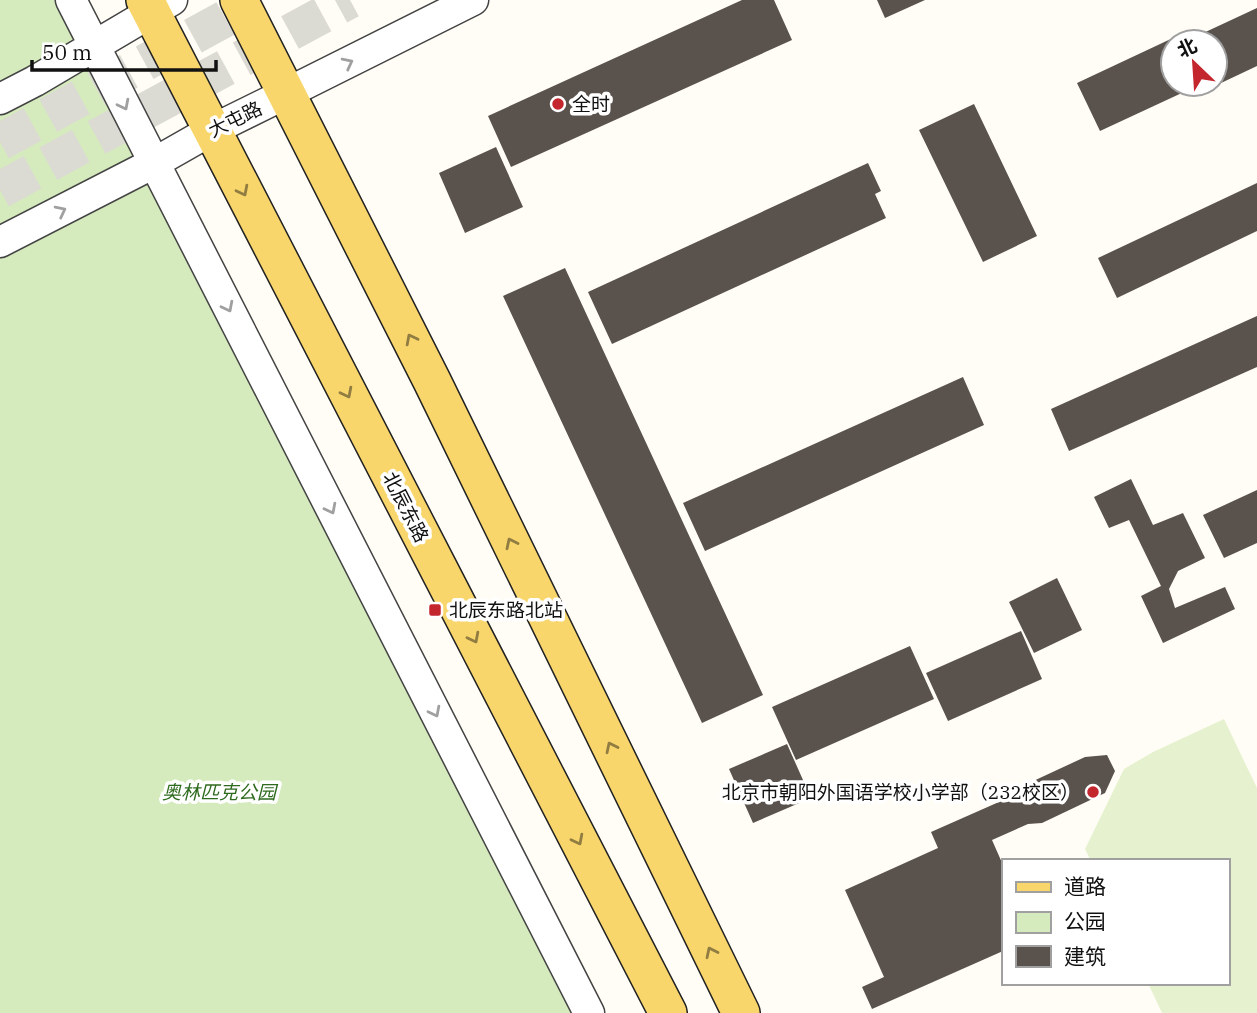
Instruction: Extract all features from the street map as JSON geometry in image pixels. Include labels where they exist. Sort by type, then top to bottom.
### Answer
[{"type":"main road","points":[[239,0],[432,381],[741,1013]]},
{"type":"main road","name":"北辰东路","points":[[155,4],[212,130],[668,1013]]},
{"type":"street","points":[[71,0],[589,1013]]},
{"type":"street","name":"大屯路","points":[[0,242],[212,130],[473,0]]},
{"type":"street","points":[[0,99],[94,47],[155,4]]},
{"type":"green space","name":"奥林匹克公园","points":[[0,0],[60,0],[579,1013],[0,1013]]},
{"type":"green space","points":[[1224,719],[1257,788],[1257,1013],[1162,1013],[1149,985],[1229,985],[1229,859],[1090,859],[1085,849],[1124,769],[1153,752]]},
{"type":"building","points":[[742,0],[774,0],[792,40],[511,167],[488,116]]},
{"type":"building","points":[[877,0],[925,0],[885,18]]},
{"type":"building","points":[[1257,8],[1257,66],[1229,79],[1229,28],[1214,28]]},
{"type":"building","points":[[1159,45],[1159,98],[1171,98],[1100,131],[1077,83]]},
{"type":"building","points":[[974,104],[1037,236],[983,262],[919,130]]},
{"type":"building","points":[[496,147],[523,207],[465,233],[439,173]]},
{"type":"building","points":[[868,163],[881,191],[875,194],[886,218],[612,344],[588,292]]},
{"type":"building","points":[[1257,183],[1257,231],[1117,298],[1098,258]]},
{"type":"building","points":[[565,268],[763,695],[702,723],[503,296]]},
{"type":"building","points":[[1257,316],[1257,367],[1069,451],[1051,409]]},
{"type":"building","points":[[963,377],[984,425],[705,551],[683,503]]},
{"type":"building","points":[[1131,479],[1153,525],[1183,513],[1205,558],[1178,571],[1169,589],[1175,608],[1225,587],[1235,609],[1163,643],[1141,596],[1161,586],[1129,520],[1109,528],[1094,497]]},
{"type":"building","points":[[1257,490],[1257,543],[1224,558],[1203,515]]},
{"type":"building","points":[[1057,578],[1082,630],[1034,653],[1009,602]]},
{"type":"building","points":[[1021,631],[1042,679],[948,721],[926,673]]},
{"type":"building","points":[[910,646],[934,699],[796,760],[772,707]]},
{"type":"building","points":[[787,744],[811,798],[753,823],[729,769]]},
{"type":"building","points":[[1107,755],[1115,771],[1105,793],[1042,823],[1028,824],[992,840],[1002,863],[1002,951],[872,1009],[862,987],[884,977],[845,890],[938,848],[931,832],[1017,794],[1029,783],[1085,757]]},
{"type":"tunnel","points":[[0,142],[259,0]]},
{"type":"tunnel","points":[[0,190],[350,0]]},
{"type":"place","name":"全时","points":[[558,104]]},
{"type":"place","name":"北辰东路北站","points":[[435,610]]},
{"type":"place","name":"北京市朝阳外国语学校小学部（232校区）","points":[[1093,792]]}]
